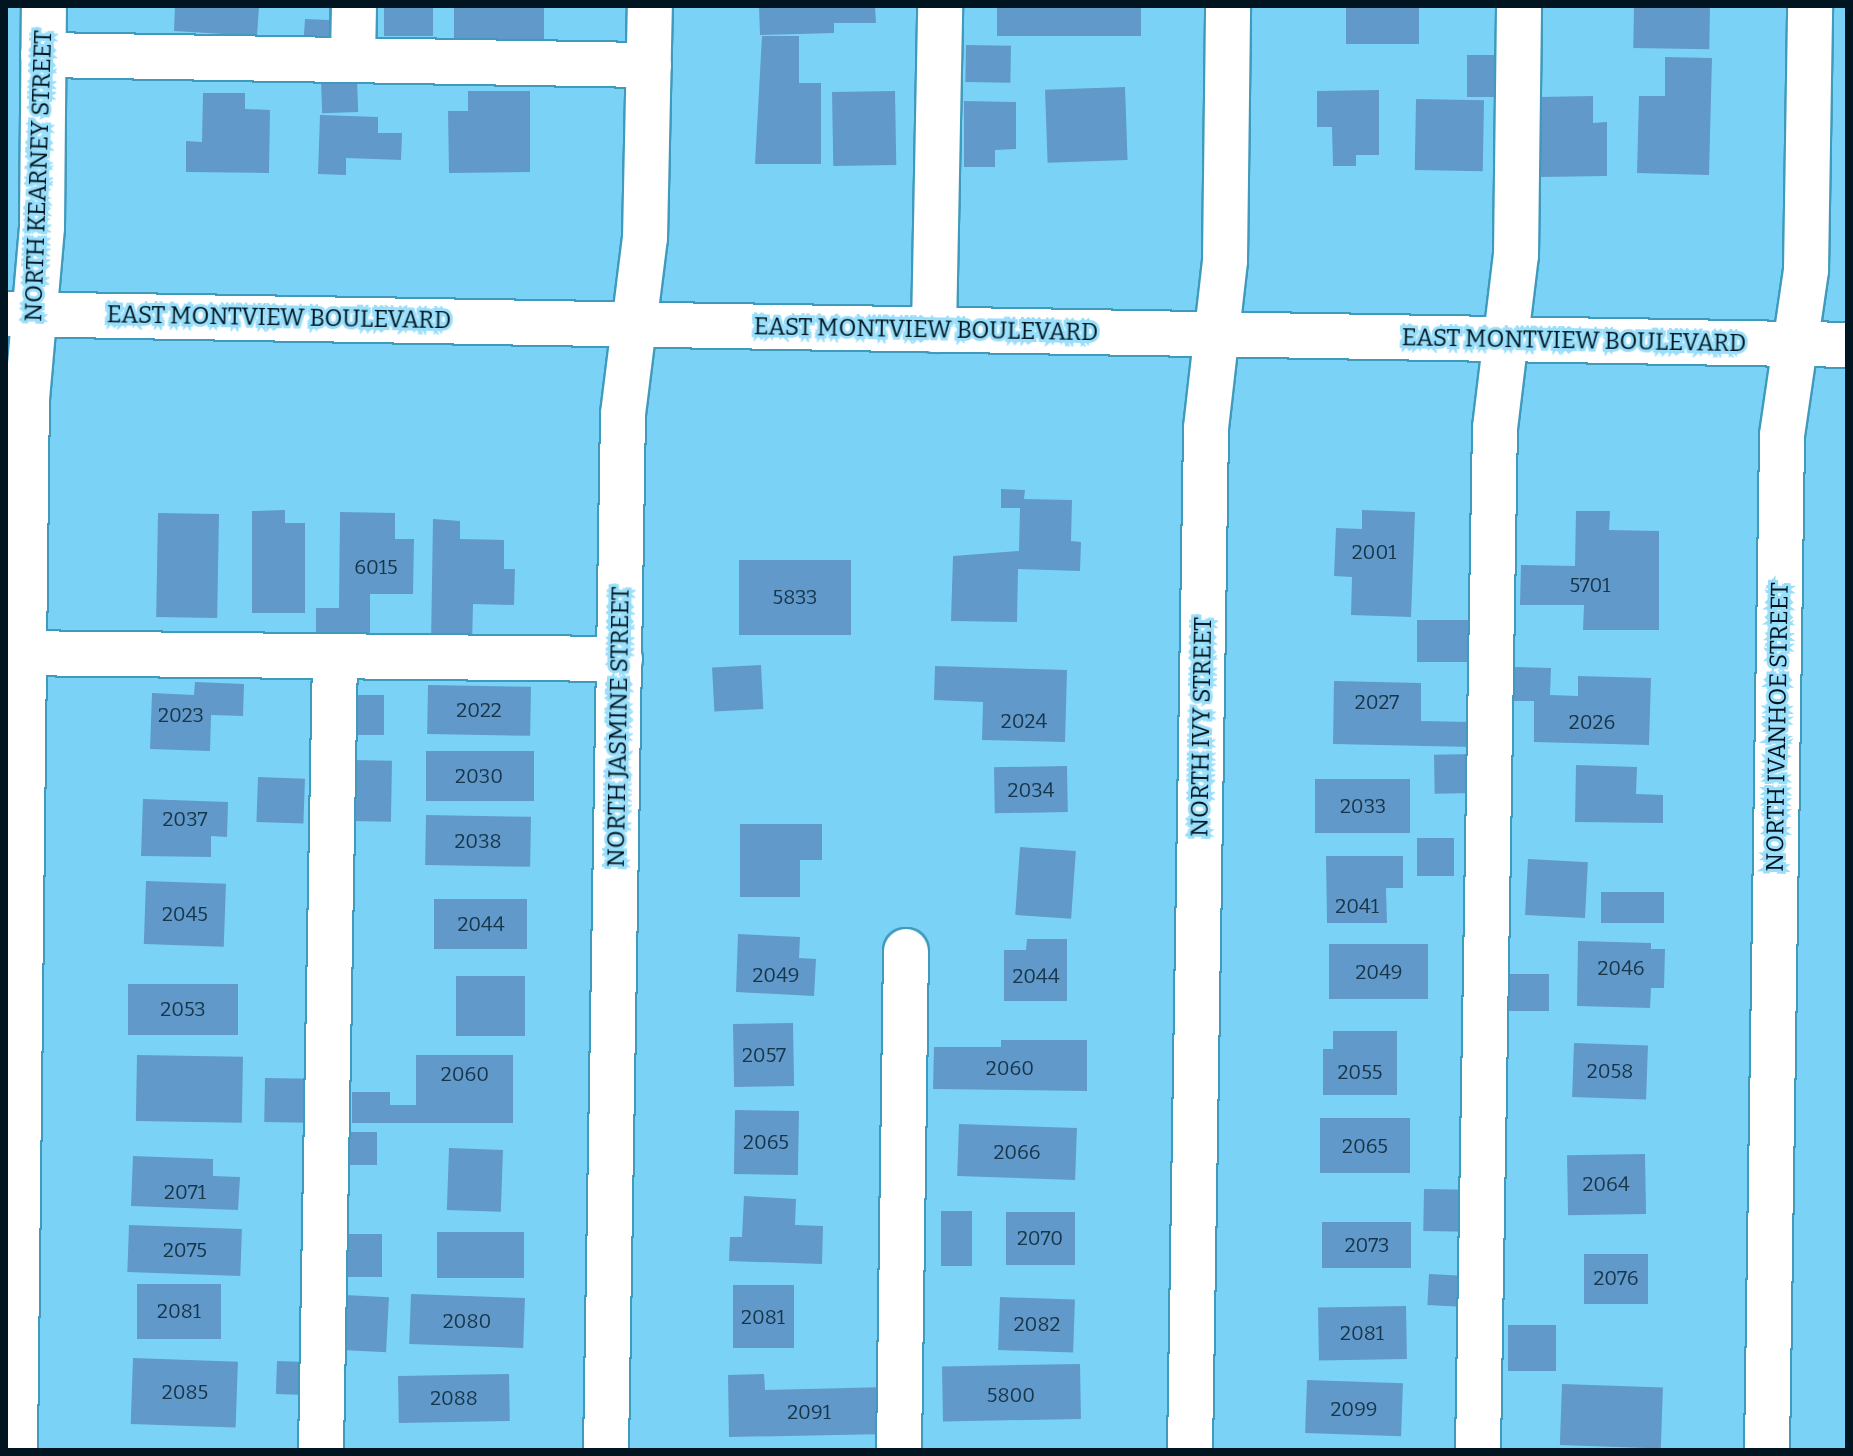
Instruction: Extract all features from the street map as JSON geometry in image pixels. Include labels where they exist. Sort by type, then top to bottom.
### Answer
[{"type":"street","name":"NORTH KEARNEY STREET","points":[[15,1450],[15,654],[27,399],[21,314],[43,55],[44,6]]},
{"type":"street","points":[[353,58],[354,6]]},
{"type":"street","name":"NORTH JASMINE STREET","points":[[606,1450],[623,414],[631,325],[645,238],[650,6]]},
{"type":"street","points":[[934,330],[940,6]]},
{"type":"street","name":"NORTH IVY STREET","points":[[1190,1450],[1206,428],[1225,260],[1228,6]]},
{"type":"street","points":[[1478,1450],[1495,428],[1516,255],[1519,6]]},
{"type":"street","name":"NORTH IVANHOE STREET","points":[[1767,1450],[1782,435],[1806,270],[1810,6]]},
{"type":"street","points":[[43,55],[649,65]]},
{"type":"street","name":"EAST MONTVIEW BOULEVARD","points":[[21,314],[1847,345]]},
{"type":"street","points":[[15,654],[620,659]]},
{"type":"street","points":[[321,1450],[335,657]]},
{"type":"street","points":[[899,1450],[906,951]]},
{"type":"building","points":[[175,6],[259,6],[257,36],[174,31]]},
{"type":"building","points":[[329,6],[352,6],[349,52],[303,49],[305,19],[329,20]]},
{"type":"building","points":[[384,6],[433,6],[433,36],[384,36]]},
{"type":"building","points":[[454,6],[544,6],[544,45],[454,45]]},
{"type":"building","points":[[759,6],[875,6],[876,23],[834,23],[834,33],[760,35]]},
{"type":"building","points":[[997,6],[1141,6],[1141,36],[997,36]]},
{"type":"building","points":[[1346,6],[1419,6],[1419,44],[1346,44]]},
{"type":"building","points":[[1634,6],[1710,7],[1709,49],[1633,48]]},
{"type":"building","points":[[762,36],[799,36],[799,83],[821,83],[821,164],[755,164]]},
{"type":"building","points":[[966,45],[1011,46],[1010,83],[965,82]]},
{"type":"building","points":[[1467,55],[1505,55],[1505,97],[1467,97]]},
{"type":"building","points":[[1665,57],[1712,58],[1709,175],[1637,173],[1639,96],[1665,96]]},
{"type":"building","points":[[357,79],[358,112],[322,113],[321,80]]},
{"type":"building","points":[[1125,87],[1128,160],[1048,163],[1045,90]]},
{"type":"building","points":[[1379,90],[1379,155],[1356,155],[1356,166],[1333,166],[1332,127],[1317,127],[1317,91]]},
{"type":"building","points":[[468,91],[530,91],[530,172],[449,173],[448,111],[468,111]]},
{"type":"building","points":[[895,91],[896,165],[833,166],[832,92]]},
{"type":"building","points":[[203,93],[245,93],[245,109],[270,110],[269,173],[186,172],[186,141],[202,142]]},
{"type":"building","points":[[1593,96],[1593,123],[1607,122],[1607,176],[1540,177],[1539,97]]},
{"type":"building","points":[[1416,99],[1484,100],[1483,171],[1415,170]]},
{"type":"building","points":[[964,101],[1016,102],[1016,149],[995,150],[995,167],[964,167]]},
{"type":"building","points":[[320,115],[378,117],[378,133],[402,133],[401,160],[346,158],[346,175],[318,174]]},
{"type":"building","points":[[1001,489],[1025,490],[1024,499],[1072,500],[1071,541],[1081,542],[1080,571],[1018,569],[1017,622],[951,621],[953,556],[1019,551],[1020,508],[1001,508]]},
{"type":"building","points":[[285,510],[285,523],[305,523],[305,613],[252,613],[252,511]]},
{"type":"building","points":[[1362,510],[1415,512],[1411,617],[1351,615],[1352,577],[1334,576],[1336,528],[1362,529]]},
{"type":"building","points":[[1576,511],[1610,511],[1609,530],[1659,531],[1659,630],[1583,630],[1584,605],[1520,605],[1521,565],[1575,566]]},
{"type":"building","points":[[340,512],[395,513],[395,539],[414,539],[413,594],[370,594],[370,644],[316,643],[316,608],[339,608]]},
{"type":"building","points":[[158,513],[219,514],[217,618],[156,617]]},
{"type":"building","points":[[433,519],[460,521],[460,539],[504,540],[504,569],[515,569],[514,605],[473,604],[472,645],[431,644]]},
{"type":"building","points":[[739,560],[851,560],[851,635],[739,635]]},
{"type":"building","points":[[1417,620],[1469,620],[1469,662],[1417,662]]},
{"type":"building","points":[[761,665],[763,709],[714,712],[712,668]]},
{"type":"building","points":[[935,666],[1067,670],[1065,742],[982,740],[983,702],[934,700]]},
{"type":"building","points":[[1513,667],[1551,668],[1550,695],[1578,696],[1578,676],[1651,678],[1649,745],[1534,742],[1534,701],[1512,701]]},
{"type":"building","points":[[1334,681],[1421,683],[1421,721],[1472,722],[1472,747],[1333,744]]},
{"type":"building","points":[[195,682],[244,684],[243,716],[211,715],[210,751],[150,749],[152,693],[194,695]]},
{"type":"building","points":[[428,685],[531,687],[530,736],[427,734]]},
{"type":"building","points":[[345,695],[384,695],[384,735],[345,735]]},
{"type":"building","points":[[426,751],[534,751],[534,801],[426,801]]},
{"type":"building","points":[[1475,754],[1476,793],[1435,794],[1434,755]]},
{"type":"building","points":[[352,760],[392,761],[391,822],[351,821]]},
{"type":"building","points":[[1576,765],[1637,767],[1636,794],[1663,795],[1663,823],[1575,822]]},
{"type":"building","points":[[1067,766],[1068,812],[995,813],[994,767]]},
{"type":"building","points":[[258,777],[305,779],[303,824],[256,822]]},
{"type":"building","points":[[1315,779],[1410,779],[1410,833],[1315,833]]},
{"type":"building","points":[[143,799],[228,802],[227,837],[211,836],[211,857],[141,856]]},
{"type":"building","points":[[426,815],[531,817],[530,867],[425,865]]},
{"type":"building","points":[[740,824],[822,824],[822,860],[800,860],[800,897],[740,897]]},
{"type":"building","points":[[1417,838],[1454,838],[1454,876],[1417,876]]},
{"type":"building","points":[[1020,847],[1076,851],[1071,919],[1015,915]]},
{"type":"building","points":[[1326,856],[1403,856],[1403,888],[1386,888],[1387,923],[1327,923]]},
{"type":"building","points":[[1528,859],[1588,862],[1585,918],[1525,915]]},
{"type":"building","points":[[146,881],[226,884],[224,947],[144,944]]},
{"type":"building","points":[[1601,892],[1664,892],[1664,923],[1601,923]]},
{"type":"building","points":[[434,899],[527,899],[527,949],[434,949]]},
{"type":"building","points":[[738,934],[800,937],[799,958],[816,959],[814,996],[736,992]]},
{"type":"building","points":[[1027,939],[1067,939],[1067,1001],[1004,1001],[1004,950],[1026,950]]},
{"type":"building","points":[[1578,941],[1651,943],[1651,949],[1665,949],[1664,988],[1651,988],[1650,1008],[1577,1006]]},
{"type":"building","points":[[1329,944],[1428,944],[1428,999],[1329,999]]},
{"type":"building","points":[[1507,974],[1549,974],[1549,1011],[1507,1011]]},
{"type":"building","points":[[456,976],[525,976],[525,1036],[456,1036]]},
{"type":"building","points":[[128,984],[238,984],[238,1035],[128,1035]]},
{"type":"building","points":[[793,1023],[794,1086],[734,1087],[733,1024]]},
{"type":"building","points":[[1333,1031],[1397,1031],[1397,1095],[1323,1095],[1323,1049],[1333,1049]]},
{"type":"building","points":[[1001,1040],[1087,1040],[1087,1091],[933,1089],[934,1047],[1001,1047]]},
{"type":"building","points":[[1574,1043],[1648,1046],[1646,1100],[1572,1097]]},
{"type":"building","points":[[137,1055],[243,1057],[242,1123],[136,1121]]},
{"type":"building","points":[[416,1055],[513,1055],[513,1123],[352,1123],[352,1092],[390,1092],[390,1105],[416,1105]]},
{"type":"building","points":[[265,1078],[308,1079],[307,1123],[264,1122]]},
{"type":"building","points":[[735,1110],[799,1111],[798,1175],[734,1174]]},
{"type":"building","points":[[1320,1118],[1410,1118],[1410,1173],[1320,1173]]},
{"type":"building","points":[[959,1124],[1077,1128],[1075,1180],[957,1176]]},
{"type":"building","points":[[338,1132],[377,1132],[377,1165],[338,1165]]},
{"type":"building","points":[[449,1148],[503,1150],[501,1212],[447,1210]]},
{"type":"building","points":[[1645,1154],[1646,1214],[1568,1215],[1567,1155]]},
{"type":"building","points":[[133,1156],[213,1159],[213,1176],[240,1177],[238,1210],[131,1206]]},
{"type":"building","points":[[1424,1189],[1468,1190],[1467,1232],[1423,1231]]},
{"type":"building","points":[[744,1196],[796,1199],[795,1225],[823,1226],[822,1264],[729,1261],[730,1237],[742,1237]]},
{"type":"building","points":[[941,1211],[972,1211],[972,1266],[941,1266]]},
{"type":"building","points":[[1006,1212],[1075,1212],[1075,1265],[1006,1265]]},
{"type":"building","points":[[1322,1222],[1411,1222],[1411,1268],[1322,1268]]},
{"type":"building","points":[[129,1225],[242,1229],[240,1276],[127,1272]]},
{"type":"building","points":[[437,1232],[524,1232],[524,1278],[437,1278]]},
{"type":"building","points":[[343,1234],[382,1234],[382,1277],[343,1277]]},
{"type":"building","points":[[1584,1254],[1648,1254],[1648,1304],[1584,1304]]},
{"type":"building","points":[[1429,1274],[1472,1276],[1470,1307],[1427,1305]]},
{"type":"building","points":[[137,1284],[221,1284],[221,1339],[137,1339]]},
{"type":"building","points":[[733,1285],[794,1285],[794,1348],[733,1348]]},
{"type":"building","points":[[411,1294],[525,1298],[523,1348],[409,1344]]},
{"type":"building","points":[[345,1295],[389,1297],[386,1352],[342,1350]]},
{"type":"building","points":[[1000,1297],[1075,1300],[1073,1353],[998,1350]]},
{"type":"building","points":[[1406,1306],[1407,1359],[1319,1361],[1318,1308]]},
{"type":"building","points":[[1508,1325],[1556,1325],[1556,1371],[1508,1371]]},
{"type":"building","points":[[133,1358],[238,1362],[236,1428],[131,1424]]},
{"type":"building","points":[[277,1361],[312,1362],[311,1395],[276,1394]]},
{"type":"building","points":[[1080,1364],[1081,1419],[943,1421],[942,1366]]},
{"type":"building","points":[[509,1374],[510,1421],[399,1423],[398,1376]]},
{"type":"building","points":[[764,1374],[765,1390],[888,1387],[889,1434],[729,1437],[728,1375]]},
{"type":"building","points":[[1307,1380],[1403,1383],[1401,1436],[1305,1433]]},
{"type":"building","points":[[1562,1384],[1663,1388],[1661,1448],[1560,1445]]}]
